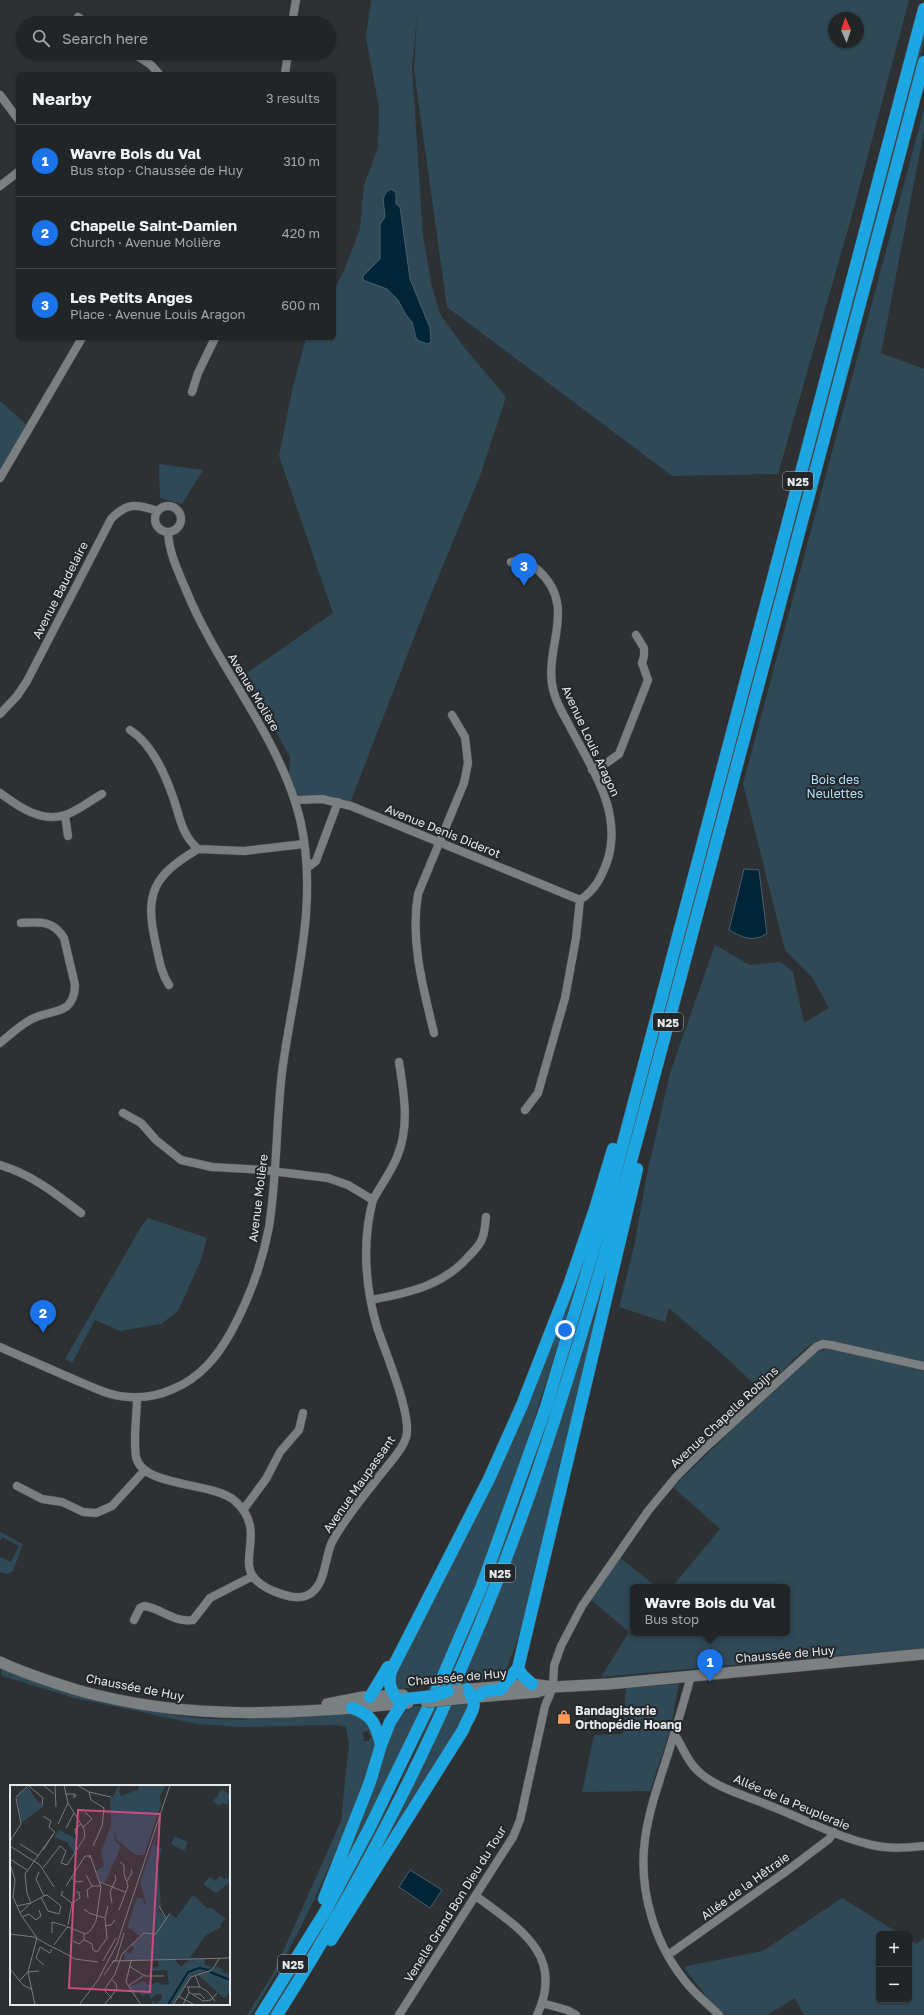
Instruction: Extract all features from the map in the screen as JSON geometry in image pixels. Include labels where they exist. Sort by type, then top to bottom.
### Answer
[{"type":"highway","name":"N25","points":[[261,2015],[324,1912],[408,1750],[481,1588],[548,1401],[601,1223],[924,9]]},
{"type":"highway","name":"N25","points":[[277,2015],[300,1979],[346,1899],[417,1763],[452,1689],[493,1591],[528,1497],[564,1393],[637,1141],[924,62]]},
{"type":"highway","points":[[398,1700],[390,1689],[389,1679],[391,1671],[438,1582],[485,1486],[522,1405],[569,1285],[595,1210],[615,1142],[626,1130]]},
{"type":"highway","points":[[398,1700],[500,1690],[518,1668],[640,1155],[637,1141]]},
{"type":"highway","points":[[370,1697],[402,1648]]},
{"type":"highway","points":[[518,1668],[526,1679],[532,1684]]},
{"type":"highway","points":[[300,1979],[311,1973],[463,1730],[471,1722],[467,1694]]},
{"type":"highway","points":[[324,1912],[324,1897],[359,1812],[381,1745],[398,1700]]},
{"type":"highway","points":[[352,1708],[364,1712],[373,1721],[381,1745]]},
{"type":"main road","name":"Chaussée de Huy","points":[[505,1685],[532,1684],[553,1687],[691,1676],[924,1654]]},
{"type":"main road","name":"Chaussée de Huy","points":[[0,1662],[52,1683],[118,1700],[154,1707],[196,1712],[239,1714],[352,1708],[398,1700]]},
{"type":"main road","name":"Chaussée de Huy","points":[[467,1694],[537,1692],[553,1687]]},
{"type":"main road","name":"Chaussée de Huy","points":[[293,1711],[370,1697],[398,1700]]},
{"type":"street","points":[[293,16],[296,0]]},
{"type":"street","points":[[144,60],[157,72]]},
{"type":"street","points":[[285,72],[287,60]]},
{"type":"street","points":[[0,95],[16,116]]},
{"type":"street","points":[[0,186],[16,174]]},
{"type":"street","points":[[0,478],[81,340]]},
{"type":"street","points":[[192,392],[198,373],[214,340]]},
{"type":"street","name":"Avenue Baudelaire","points":[[0,714],[17,696],[27,681],[111,519],[123,509],[136,505],[145,506],[158,511]]},
{"type":"street","points":[[168,506],[173,507],[179,513],[180,524],[174,531],[168,532],[163,531],[157,526],[155,517],[158,511],[168,506]]},
{"type":"street","name":"Avenue Molière","points":[[0,1347],[102,1391],[121,1396],[137,1397],[163,1393],[186,1383],[203,1370],[222,1348],[243,1308],[259,1268],[269,1227],[282,1073],[302,952],[308,900],[307,868],[304,844],[295,800],[275,751],[197,617],[171,554],[168,532]]},
{"type":"street","name":"Avenue Louis Aragon","points":[[511,562],[522,561],[530,564],[545,577],[554,594],[559,615],[559,625],[551,661],[552,688],[560,708],[604,793],[608,807],[611,840],[608,858],[599,881],[591,892],[580,900]]},
{"type":"street","points":[[592,770],[608,762],[619,754],[648,680],[642,663],[644,648],[636,635]]},
{"type":"street","points":[[434,1033],[424,993],[416,947],[415,912],[418,894],[438,842],[464,783],[468,763],[465,737],[452,715]]},
{"type":"street","points":[[130,730],[140,736],[162,772],[172,795],[183,830],[198,849]]},
{"type":"street","points":[[0,793],[30,812],[43,816],[65,815],[102,794]]},
{"type":"street","name":"Avenue Denis Diderot","points":[[295,800],[322,799],[338,802],[580,900]]},
{"type":"street","points":[[307,868],[316,861],[338,802]]},
{"type":"street","points":[[65,815],[68,836]]},
{"type":"street","points":[[169,986],[163,976],[151,923],[152,897],[158,881],[168,870],[198,849],[244,851],[304,844]]},
{"type":"street","points":[[525,1110],[538,1093],[565,998],[576,938],[580,900]]},
{"type":"street","points":[[0,1043],[30,1020],[62,1010],[69,1005],[75,993],[75,985],[64,938],[60,931],[48,923],[21,923]]},
{"type":"street","name":"Avenue Maupassant","points":[[253,1576],[259,1583],[289,1597],[305,1597],[316,1590],[332,1542],[399,1452],[406,1438],[408,1426],[406,1411],[377,1327],[368,1284],[367,1230],[373,1200],[398,1156],[404,1134],[406,1116],[405,1100],[399,1062]]},
{"type":"street","points":[[122,1113],[141,1123],[156,1140],[181,1160],[212,1167],[274,1171],[328,1178],[348,1185],[373,1200]]},
{"type":"street","points":[[0,1165],[41,1182],[81,1213]]},
{"type":"street","points":[[371,1300],[411,1292],[430,1285],[446,1276],[468,1257],[482,1240],[486,1217]]},
{"type":"street","name":"Avenue Chapelle Robijns","points":[[553,1687],[554,1666],[565,1636],[582,1606],[648,1511],[702,1450],[816,1347],[823,1344],[831,1345],[924,1366]]},
{"type":"street","points":[[134,1620],[140,1608],[144,1606],[170,1617],[187,1621],[193,1620],[210,1598],[253,1576],[248,1566],[252,1537],[248,1519],[236,1502],[223,1493],[155,1477],[144,1471],[138,1463],[136,1454],[137,1397]]},
{"type":"street","points":[[243,1510],[266,1479],[280,1452],[299,1430],[304,1413]]},
{"type":"street","points":[[17,1486],[42,1499],[62,1502],[84,1512],[96,1513],[108,1510],[115,1504],[144,1471]]},
{"type":"street","points":[[691,1676],[651,1811],[645,1838],[644,1855],[646,1889],[649,1910],[659,1938],[668,1955],[691,1988],[719,2015]]},
{"type":"street","name":"Venelle Grand Bon Dieu du Tour","points":[[399,2015],[513,1837],[518,1825],[545,1706],[553,1687]]},
{"type":"street","name":"Allée de la Peupleraie","points":[[674,1734],[688,1759],[703,1776],[717,1784],[856,1841],[897,1848],[924,1846]]},
{"type":"street","name":"Allée de la Hêtraie","points":[[668,1955],[788,1870],[829,1839],[834,1832]]},
{"type":"street","points":[[476,1896],[519,1928],[533,1943],[541,1958],[545,1982],[542,2003],[537,2015]]},
{"type":"street","points":[[542,2003],[567,2010],[576,2015]]},
{"type":"green space","points":[[371,0],[909,0],[854,208],[778,474],[672,476],[447,307],[414,70],[417,15],[412,67],[423,236],[432,287],[440,314],[463,346],[506,397],[480,476],[427,604],[350,803],[321,795],[296,795],[289,774],[290,757],[244,675],[333,613],[279,456],[293,386],[305,340],[336,340],[336,285],[343,273],[360,229],[364,185],[378,148],[379,108],[366,38]]},
{"type":"green space","points":[[924,30],[924,43],[671,987],[671,980]]},
{"type":"green space","name":"Bois des Neulettes","points":[[924,109],[924,131],[881,353],[924,369],[924,1648],[601,1677],[629,1632],[589,1598],[619,1557],[653,1584],[630,1584],[630,1636],[790,1636],[790,1584],[674,1584],[720,1529],[673,1487],[817,1352],[826,1349],[835,1349],[840,1343],[824,1340],[812,1344],[797,1356],[763,1392],[669,1308],[665,1322],[619,1307],[635,1242],[647,1174],[670,1073],[715,945],[750,965],[779,962],[793,972],[804,1023],[829,1008],[812,977],[785,950],[743,784]]},
{"type":"green space","points":[[0,401],[27,425],[0,471]]},
{"type":"green space","points":[[159,464],[203,470],[182,504],[160,498]]},
{"type":"green space","points":[[657,1036],[659,1037],[558,1393],[532,1471],[499,1559],[443,1693],[412,1760],[379,1825],[345,1889],[308,1953],[270,2015],[267,2015],[348,1878],[390,1802],[434,1710],[488,1584]]},
{"type":"green space","points":[[148,1218],[207,1238],[201,1260],[178,1311],[161,1324],[120,1331],[95,1320],[72,1363],[65,1359],[141,1227]]},
{"type":"green space","points":[[620,1224],[523,1625],[503,1678],[462,1683],[453,1703],[470,1702],[466,1715],[352,1899],[449,1710]]},
{"type":"green space","points":[[585,1255],[557,1349],[511,1489],[459,1626],[432,1689],[402,1751],[339,1873],[354,1840],[398,1716],[411,1707],[421,1706],[430,1685],[399,1689],[393,1678],[528,1402],[559,1328]]},
{"type":"green space","points":[[0,1532],[23,1544],[13,1571],[7,1574],[0,1572],[0,1557],[11,1562],[19,1546],[2,1537],[0,1541]]},
{"type":"green space","points":[[0,1668],[160,1712],[206,1719],[277,1718],[347,1711],[361,1716],[375,1735],[369,1735],[369,1731],[363,1732],[364,1741],[369,1741],[370,1737],[375,1737],[374,1752],[335,1854],[310,1909],[282,1963],[251,2015],[247,2015],[273,1974],[341,1821],[349,1744],[346,1727],[335,1725],[240,1727],[198,1724],[74,1698],[2,1676]]},
{"type":"green space","points":[[679,1684],[670,1731],[650,1791],[582,1792],[594,1735],[623,1734],[626,1688]]},
{"type":"green space","points":[[842,1898],[895,1931],[876,1931],[876,2003],[912,2003],[912,1942],[917,1944],[924,1938],[924,2015],[804,2015],[795,1998],[767,2015],[725,2015],[710,2001],[684,1968],[687,1966],[763,1951]]},
{"type":"shaded area","points":[[391,189],[396,193],[396,204],[400,207],[410,279],[430,328],[431,341],[428,344],[419,341],[416,338],[412,322],[406,315],[398,300],[387,289],[363,280],[363,276],[380,259],[380,224],[385,217],[384,198],[387,191]]},
{"type":"shaded area","points":[[744,869],[759,870],[767,934],[756,938],[743,937],[729,930]]},
{"type":"shaded area","points":[[410,1870],[442,1890],[430,1908],[399,1887]]},
{"type":"place","name":"Les Petits Anges","points":[[524,586]]},
{"type":"place","name":"Chapelle Saint-Damien","points":[[43,1333]]},
{"type":"place","name":"Wavre Bois du Val","points":[[710,1682]]},
{"type":"place","name":"Bandagisterie Orthopédie Hoang","points":[[564,1717]]}]
